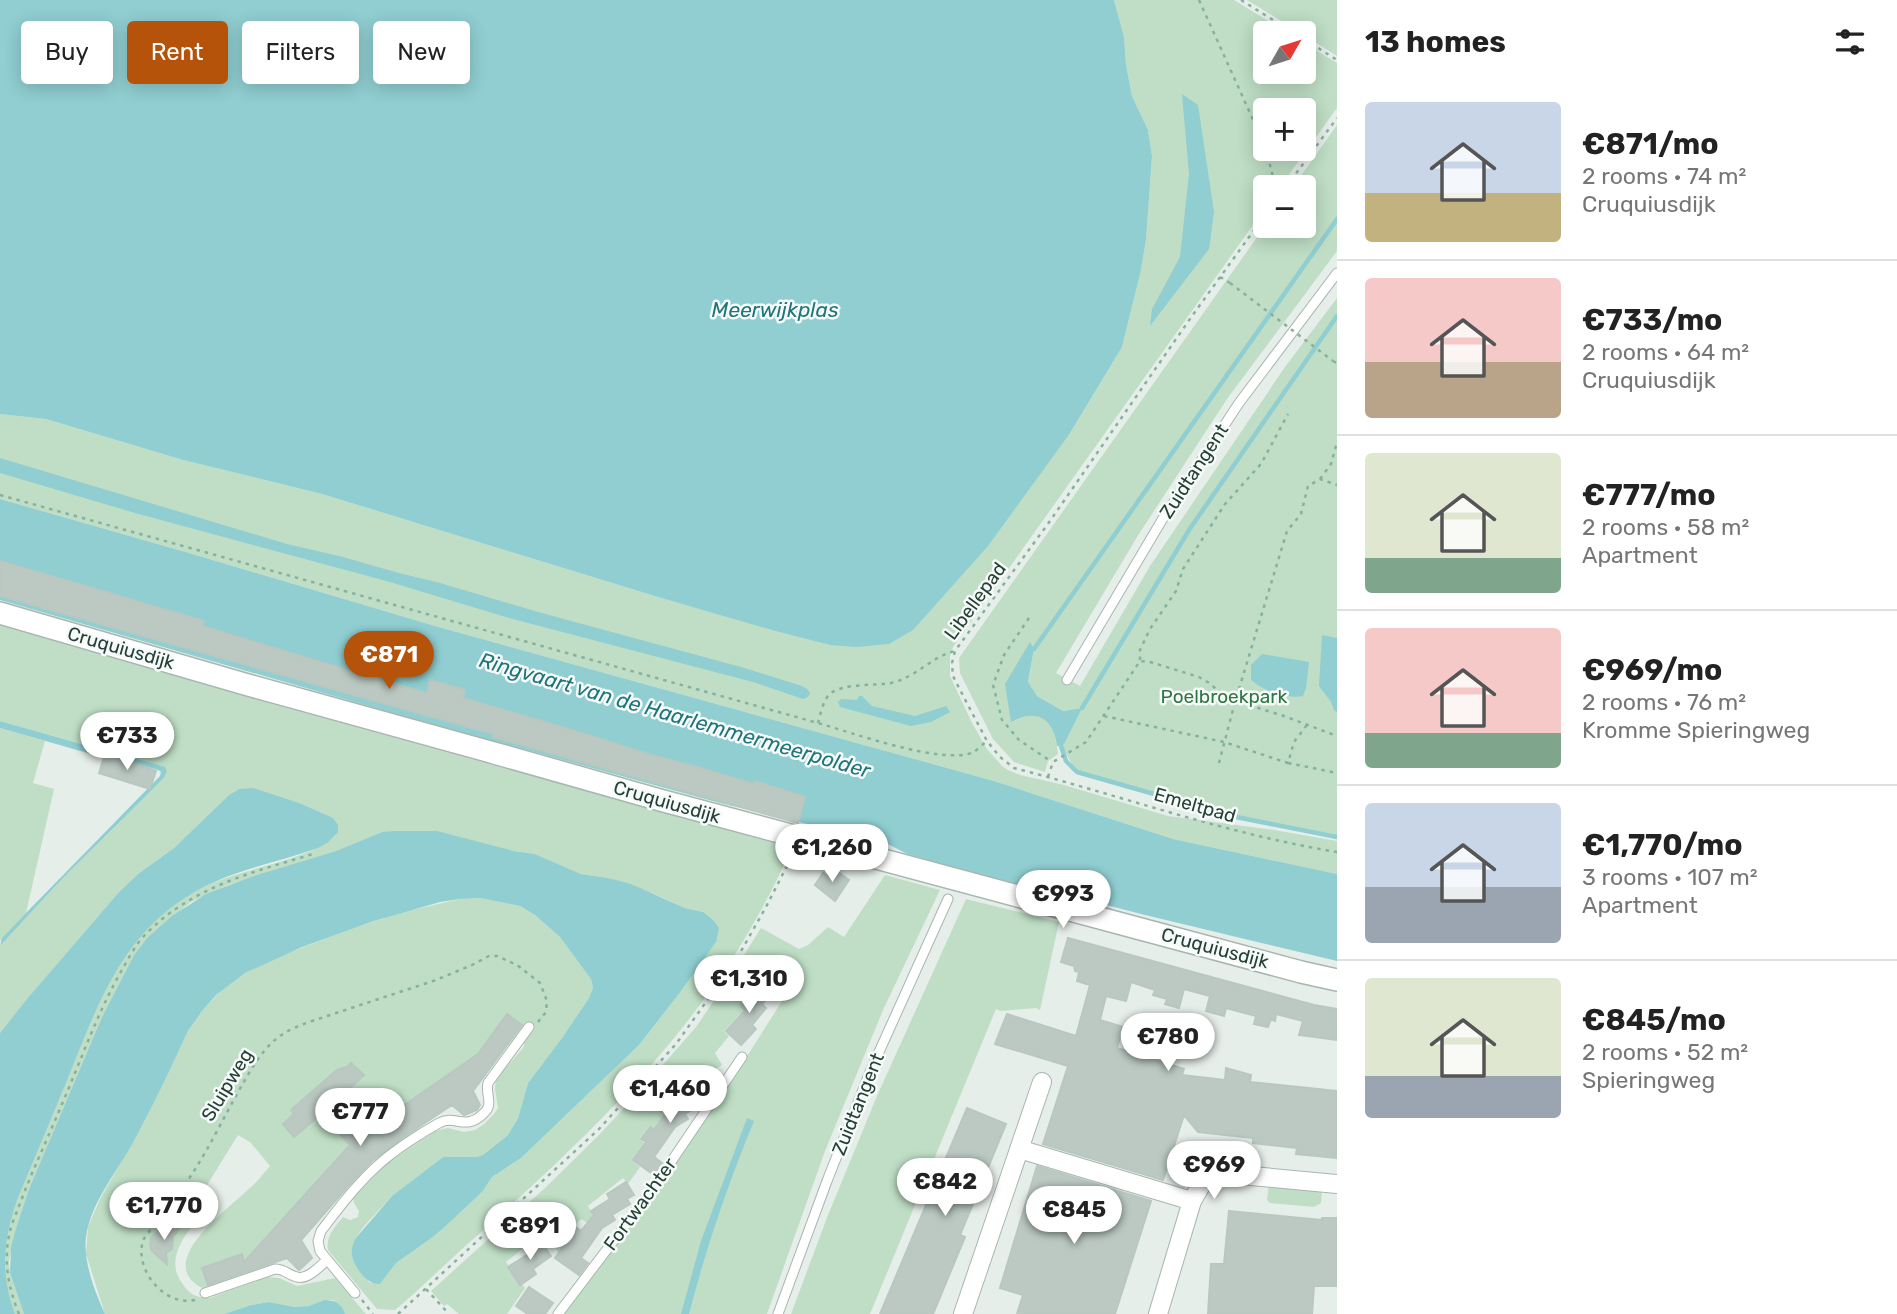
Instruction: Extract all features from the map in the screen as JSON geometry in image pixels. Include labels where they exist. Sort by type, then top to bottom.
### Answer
[{"type":"street","name":"Cruquiusdijk","points":[[0,613],[660,800],[1337,980]]},
{"type":"street","points":[[963,1314],[1042,1082]]},
{"type":"street","points":[[1019,1149],[1192,1201]]},
{"type":"street","points":[[1158,1314],[1192,1201],[1203,1182],[1220,1174],[1337,1184]]},
{"type":"lane","name":"Zuidtangent","points":[[1067,680],[1161,520],[1239,403],[1337,273]]},
{"type":"lane","name":"Zuidtangent","points":[[778,1314],[870,1072],[948,899]]},
{"type":"lane","points":[[355,1293],[318,1247],[321,1231],[368,1175],[395,1152],[439,1123],[449,1120],[468,1123],[486,1111],[489,1106],[488,1083],[529,1027]]},
{"type":"lane","name":"Fortwachter","points":[[558,1314],[652,1190],[742,1057]]},
{"type":"lane","points":[[205,1293],[275,1269],[306,1277],[327,1259]]},
{"type":"path","points":[[1199,0],[1255,124],[1272,175]]},
{"type":"path","points":[[1241,0],[1275,21]]},
{"type":"path","points":[[1316,47],[1337,60]]},
{"type":"path","points":[[1295,175],[1337,118]]},
{"type":"path","name":"Libellepad","points":[[1048,777],[1014,768],[1000,757],[987,741],[953,676],[955,651],[1050,521],[1253,231]]},
{"type":"path","points":[[1220,276],[1335,362]]},
{"type":"path","points":[[1048,777],[1053,762],[1086,742],[1104,716],[1140,661],[1140,650],[1150,629],[1176,591],[1183,569],[1225,503],[1261,464],[1288,414]]},
{"type":"path","points":[[1219,763],[1287,531],[1301,514],[1308,486],[1320,479],[1331,464],[1337,442]]},
{"type":"path","points":[[1320,479],[1337,485]]},
{"type":"path","points":[[0,495],[909,750],[954,755],[972,752],[987,741]]},
{"type":"path","points":[[1029,618],[1004,655],[993,685],[1002,720],[1018,740],[1053,762]]},
{"type":"path","points":[[818,723],[824,703],[830,694],[841,688],[902,679],[918,672],[945,653],[955,651]]},
{"type":"path","points":[[1140,661],[1199,677],[1211,684],[1223,697],[1337,736]]},
{"type":"path","points":[[1104,716],[1224,742],[1288,763],[1337,773]]},
{"type":"path","points":[[1288,763],[1294,742],[1307,725]]},
{"type":"path","name":"Emeltpad","points":[[1048,777],[1215,826],[1293,845],[1337,852]]},
{"type":"path","points":[[398,1314],[599,1129],[676,1045],[736,960],[788,865],[799,838]]},
{"type":"path","points":[[19,1314],[7,1276],[6,1250],[10,1230],[90,1033],[132,952],[145,934],[191,898],[242,875],[313,854]]},
{"type":"path","name":"Sluipweg","points":[[205,1293],[190,1301],[166,1295],[148,1276],[142,1258],[143,1241],[190,1177],[268,1044],[301,1024],[455,973],[489,956],[497,956],[517,965],[540,983],[546,993],[546,1012],[538,1022],[529,1027]]},
{"type":"path","points":[[426,1289],[449,1314]]},
{"type":"path","points":[[355,1293],[373,1314]]},
{"type":"path","points":[[440,1314],[445,1310]]},
{"type":"green space","points":[[1114,0],[1234,0],[1268,21],[1253,21],[1253,84],[1316,84],[1316,50],[1337,63],[1337,108],[1316,137],[1316,98],[1253,98],[1253,161],[1299,161],[1289,175],[1253,175],[1253,225],[953,647],[950,676],[987,749],[1008,770],[1168,816],[1337,841],[1337,874],[1173,839],[994,781],[435,626],[0,499],[0,414],[46,419],[183,460],[322,494],[658,597],[830,645],[1070,433],[1122,347],[1146,240],[1152,156],[1148,130],[1132,96],[1124,37]]},
{"type":"green space","points":[[1247,0],[1337,0],[1337,56],[1316,43],[1316,21],[1281,21]]},
{"type":"green space","name":"Poelbroekpark","points":[[1337,125],[1337,251],[1227,399],[1137,537],[1056,673],[1080,686],[1150,566],[1285,367],[1337,298],[1337,837],[1231,816],[1077,772],[1061,746],[1081,708],[1063,711],[1037,696],[1028,683],[1034,649],[1012,722],[1029,715],[1043,718],[1054,733],[1058,754],[1048,761],[1045,772],[1014,762],[993,739],[960,673],[959,658],[1256,238],[1316,238],[1316,175],[1302,175],[1311,161],[1316,161],[1316,155]]},
{"type":"green space","points":[[0,625],[243,696],[785,846],[789,854],[759,914],[725,969],[648,1069],[559,1161],[395,1310],[377,1309],[328,1250],[329,1236],[343,1217],[350,1220],[358,1217],[359,1211],[353,1198],[385,1165],[435,1131],[448,1128],[464,1132],[475,1130],[494,1114],[498,1108],[496,1079],[524,1047],[524,1024],[473,1090],[480,1105],[476,1110],[465,1116],[452,1105],[370,1163],[302,1240],[311,1257],[300,1269],[286,1258],[202,1288],[189,1277],[186,1264],[190,1250],[200,1235],[254,1185],[270,1166],[250,1142],[238,1135],[207,1185],[212,1196],[210,1205],[178,1249],[175,1266],[185,1287],[190,1293],[210,1298],[267,1277],[279,1278],[297,1286],[335,1278],[366,1314],[345,1314],[333,1300],[324,1300],[309,1306],[295,1307],[269,1302],[224,1314],[105,1314],[86,1254],[88,1227],[100,1199],[144,1122],[188,1031],[202,1011],[224,987],[280,956],[399,913],[460,899],[480,898],[520,906],[535,915],[560,937],[591,979],[593,988],[589,998],[528,1083],[518,1118],[508,1135],[483,1155],[443,1157],[392,1196],[355,1239],[352,1257],[358,1268],[369,1282],[380,1284],[396,1263],[448,1224],[483,1191],[492,1177],[521,1158],[639,1045],[678,995],[703,912],[685,908],[608,878],[581,874],[535,854],[382,832],[336,851],[228,885],[191,902],[147,938],[134,955],[102,1017],[29,1189],[17,1225],[9,1261],[10,1273],[24,1314],[15,1314],[7,1291],[4,1268],[4,1252],[12,1214],[90,1023],[118,966],[139,937],[171,907],[209,885],[308,852],[327,843],[333,818],[302,804],[239,789],[229,795],[174,848],[138,874],[119,892],[0,1033],[0,946],[167,772],[164,767],[0,721]]},
{"type":"green space","points":[[0,728],[45,741],[33,783],[54,789],[26,913],[0,941]]},
{"type":"green space","points":[[885,875],[940,890],[883,1010],[825,1151],[767,1314],[564,1314],[663,1181],[782,1001],[760,981],[740,1006],[744,1009],[724,1031],[729,1036],[715,1053],[722,1065],[662,1103],[665,1114],[654,1129],[649,1126],[640,1138],[644,1143],[632,1160],[640,1167],[628,1184],[623,1178],[588,1206],[594,1217],[590,1225],[581,1219],[564,1235],[569,1239],[560,1254],[543,1232],[506,1262],[525,1288],[507,1314],[459,1314],[447,1304],[444,1306],[431,1291],[545,1188],[641,1090],[696,1027],[761,928],[799,949],[808,945],[828,927],[844,937]]},
{"type":"green space","points":[[966,899],[1059,922],[1040,1010],[996,1009],[870,1314],[791,1314],[877,1096]]},
{"type":"green space","points":[[1269,1184],[1322,1190],[1321,1203],[1314,1207],[1270,1203],[1267,1200]]},
{"type":"water","name":"Meerwijkplas","points":[[0,0],[1114,0],[1124,37],[1132,96],[1148,130],[1152,156],[1146,240],[1122,347],[1070,433],[988,546],[913,630],[889,644],[857,647],[830,645],[772,630],[322,494],[183,460],[46,419],[0,414]]},
{"type":"water","points":[[1182,94],[1198,105],[1214,212],[1209,249],[1150,326],[1152,309],[1180,257],[1189,174]]},
{"type":"water","points":[[0,458],[287,544],[440,583],[741,667],[802,686],[810,693],[803,699],[753,682],[509,618],[390,582],[135,513],[0,473]]},
{"type":"water","name":"Ringvaart van de Haarlemmermeerpolder","points":[[0,499],[435,626],[994,781],[1173,839],[1337,874],[1337,961],[1041,888],[1021,886],[907,854],[886,843],[720,803],[410,718],[0,600]]},
{"type":"water","points":[[1322,635],[1337,638],[1337,712],[1319,686]]},
{"type":"water","points":[[1030,642],[1034,649],[1028,682],[1037,696],[1063,711],[1082,708],[1061,746],[1057,746],[1052,729],[1040,717],[1026,716],[1011,722],[1005,684]]},
{"type":"water","points":[[1262,654],[1309,662],[1303,696],[1276,693],[1251,680],[1251,665]]},
{"type":"water","points":[[859,696],[872,706],[915,716],[946,706],[950,712],[931,722],[911,726],[840,707],[838,702],[841,699],[857,700]]},
{"type":"water","points":[[0,721],[92,747],[91,754],[0,728]]},
{"type":"water","points":[[106,750],[165,767],[167,772],[0,946],[2,938],[160,776],[161,772],[158,770],[105,755]]},
{"type":"water","points":[[253,788],[302,804],[333,818],[338,825],[338,832],[318,848],[238,873],[193,893],[168,910],[129,952],[100,1001],[17,1200],[5,1257],[7,1285],[15,1314],[0,1314],[0,1033],[119,892],[138,874],[174,848],[229,795],[239,789]]},
{"type":"water","points":[[437,831],[535,854],[581,874],[631,884],[685,908],[703,912],[719,928],[716,942],[639,1045],[521,1158],[492,1177],[483,1191],[448,1224],[396,1263],[380,1284],[366,1279],[356,1266],[352,1254],[355,1239],[392,1196],[443,1157],[483,1155],[508,1135],[518,1118],[528,1083],[589,998],[593,988],[591,979],[560,937],[535,915],[520,906],[480,898],[440,902],[374,921],[302,947],[245,973],[217,994],[188,1031],[143,1124],[94,1211],[86,1237],[86,1256],[105,1314],[24,1314],[10,1273],[11,1247],[17,1225],[29,1189],[102,1017],[134,955],[147,938],[172,916],[206,894],[336,851],[382,832]]},
{"type":"water","points":[[747,1118],[754,1121],[718,1216],[689,1314],[681,1314],[701,1241]]},
{"type":"water","points":[[324,1300],[338,1303],[345,1314],[224,1314],[269,1302],[295,1307],[309,1306]]},
{"type":"building","points":[[0,561],[204,621],[202,626],[384,681],[427,693],[430,680],[465,690],[463,698],[651,755],[754,784],[755,781],[805,797],[798,823],[493,737],[493,734],[0,596]]},
{"type":"building","points":[[105,754],[156,771],[150,789],[99,773]]},
{"type":"building","points":[[834,869],[849,880],[835,901],[815,885],[823,873],[829,877]]},
{"type":"building","points":[[1068,938],[1337,1009],[1337,1040],[1299,1035],[1303,1021],[1276,1014],[1275,1021],[1271,1019],[1268,1027],[1254,1024],[1256,1016],[1226,1008],[1224,1016],[1206,1011],[1210,996],[1184,989],[1179,1008],[1165,1004],[1167,999],[1153,995],[1155,990],[1131,982],[1126,1001],[1106,996],[1100,1020],[1123,1027],[1117,1048],[1184,1069],[1182,1075],[1225,1080],[1226,1068],[1251,1075],[1250,1082],[1337,1091],[1337,1158],[1296,1154],[1297,1148],[1253,1143],[1253,1138],[1198,1132],[1184,1115],[1163,1180],[1043,1144],[1068,1066],[995,1044],[1007,1014],[1076,1036],[1090,985],[1077,981],[1079,972],[1075,971],[1074,966],[1061,962]]},
{"type":"building","points":[[760,984],[771,994],[762,1004],[766,1008],[752,1025],[756,1029],[741,1045],[726,1031],[745,1010],[741,1006]]},
{"type":"building","points":[[507,1014],[522,1025],[473,1091],[480,1105],[477,1110],[464,1115],[452,1105],[372,1161],[301,1240],[312,1258],[299,1270],[287,1258],[208,1285],[202,1268],[242,1254],[244,1262],[350,1145],[321,1114],[294,1137],[283,1124],[294,1114],[291,1110],[337,1070],[351,1063],[364,1075],[336,1101],[364,1133],[478,1054]]},
{"type":"building","points":[[704,1077],[712,1089],[700,1098],[702,1103],[685,1114],[688,1119],[675,1127],[654,1157],[662,1163],[654,1175],[633,1160],[646,1142],[641,1139],[650,1127],[654,1130],[666,1113],[664,1109],[683,1098],[680,1093]]},
{"type":"building","points":[[967,1108],[1006,1124],[960,1235],[965,1237],[933,1314],[880,1314]]},
{"type":"building","points":[[1037,1166],[1151,1201],[1115,1314],[1017,1314],[1023,1295],[1000,1288]]},
{"type":"building","points":[[626,1182],[634,1195],[627,1199],[630,1204],[612,1215],[615,1220],[602,1228],[581,1258],[588,1263],[579,1275],[555,1258],[577,1228],[581,1231],[594,1215],[591,1211],[610,1199],[607,1194]]},
{"type":"building","points":[[1229,1211],[1322,1220],[1337,1218],[1337,1286],[1314,1286],[1312,1314],[1208,1314],[1211,1264],[1224,1264]]},
{"type":"building","points":[[182,1225],[173,1237],[172,1249],[166,1253],[167,1264],[152,1251],[151,1238],[161,1229]]},
{"type":"building","points":[[539,1239],[551,1256],[533,1269],[536,1274],[520,1285],[508,1267],[530,1253],[527,1248]]},
{"type":"building","points":[[529,1287],[553,1303],[545,1314],[528,1314],[516,1306]]},
{"type":"waterway","points":[[1034,649],[1337,219]]},
{"type":"waterway","points":[[1082,708],[1189,530],[1337,316]]},
{"type":"waterway","points":[[1061,746],[1066,761],[1077,772],[1231,816],[1337,837]]}]
